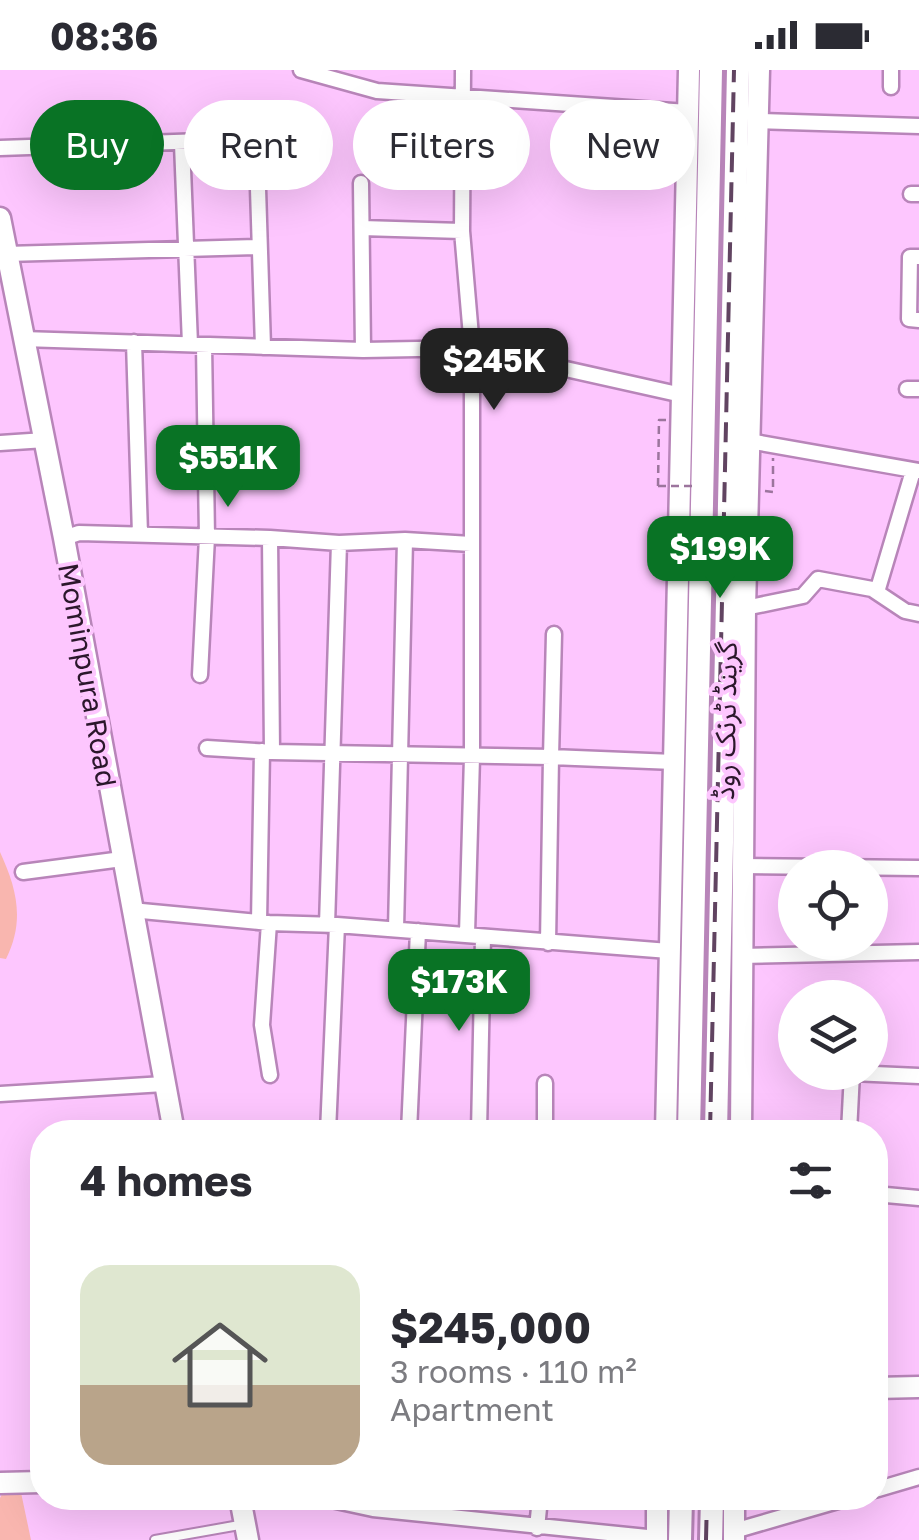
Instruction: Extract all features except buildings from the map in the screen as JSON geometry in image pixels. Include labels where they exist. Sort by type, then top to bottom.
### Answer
[{"type":"main road","name":"گرینڈ ٹرنک روڈ","points":[[688,1120],[712,70]]},
{"type":"main road","name":"گرینڈ ٹرنک روڈ","points":[[716,1120],[742,306],[738,70]]},
{"type":"main road","points":[[690,1041],[716,1042]]},
{"type":"main road","points":[[664,1539],[676,1510]]},
{"type":"main road","points":[[711,1540],[712,1510]]},
{"type":"street","points":[[302,70],[378,91],[550,102]]},
{"type":"street","points":[[462,70],[462,231],[472,348],[472,756],[467,934]]},
{"type":"street","points":[[688,100],[689,70]]},
{"type":"street","points":[[740,1120],[749,441],[742,306],[759,70]]},
{"type":"street","points":[[891,70],[891,87]]},
{"type":"street","points":[[758,120],[919,126]]},
{"type":"street","points":[[0,148],[250,142],[254,148],[263,346]]},
{"type":"street","points":[[182,144],[207,536],[200,676]]},
{"type":"street","points":[[361,190],[363,350]]},
{"type":"street","points":[[666,1120],[686,190]]},
{"type":"street","name":"Mominpura Road","points":[[0,218],[64,538],[172,1120]]},
{"type":"street","points":[[362,228],[462,231]]},
{"type":"street","points":[[6,254],[258,247]]},
{"type":"street","points":[[919,257],[910,257],[909,320],[919,320]]},
{"type":"street","points":[[23,339],[363,350],[472,348],[682,395]]},
{"type":"street","points":[[134,342],[140,534]]},
{"type":"street","points":[[0,443],[45,440]]},
{"type":"street","points":[[749,441],[916,471],[877,592]]},
{"type":"street","points":[[64,538],[80,533],[472,544]]},
{"type":"street","points":[[270,538],[262,1025],[270,1075]]},
{"type":"street","points":[[396,930],[405,540]]},
{"type":"street","points":[[328,1120],[332,752],[339,543]]},
{"type":"street","points":[[745,608],[803,596],[818,579],[877,592],[905,612],[919,614]]},
{"type":"street","points":[[548,943],[554,634]]},
{"type":"street","points":[[207,748],[674,762]]},
{"type":"street","points":[[23,872],[122,859]]},
{"type":"street","points":[[741,866],[919,868]]},
{"type":"street","points":[[131,910],[264,923],[669,950]]},
{"type":"street","points":[[410,1120],[418,931]]},
{"type":"street","points":[[479,1120],[483,936]]},
{"type":"street","points":[[740,956],[919,952]]},
{"type":"street","points":[[850,1120],[852,1073],[919,1076]]},
{"type":"street","points":[[545,1083],[545,1120]]},
{"type":"street","points":[[0,1094],[164,1084]]},
{"type":"street","points":[[888,1195],[919,1198]]},
{"type":"street","points":[[888,1388],[919,1387]]},
{"type":"street","points":[[888,1486],[919,1477]]},
{"type":"street","points":[[0,1483],[30,1482]]},
{"type":"street","points":[[438,1510],[537,1528],[664,1539],[660,1510]]},
{"type":"street","points":[[537,1528],[539,1510]]},
{"type":"street","points":[[734,1535],[811,1510]]},
{"type":"lane","points":[[155,1540],[246,1532]]},
{"type":"path","points":[[659,420],[658,486],[692,486]]},
{"type":"shaded area","points":[[0,852],[11,879],[17,918],[6,959],[0,958]]},
{"type":"shaded area","points":[[8,1483],[19,1483],[31,1540],[0,1540],[0,1498]]},
{"type":"railway","points":[[710,1120],[734,70]]},
{"type":"railway","points":[[706,1540],[707,1510]]}]
